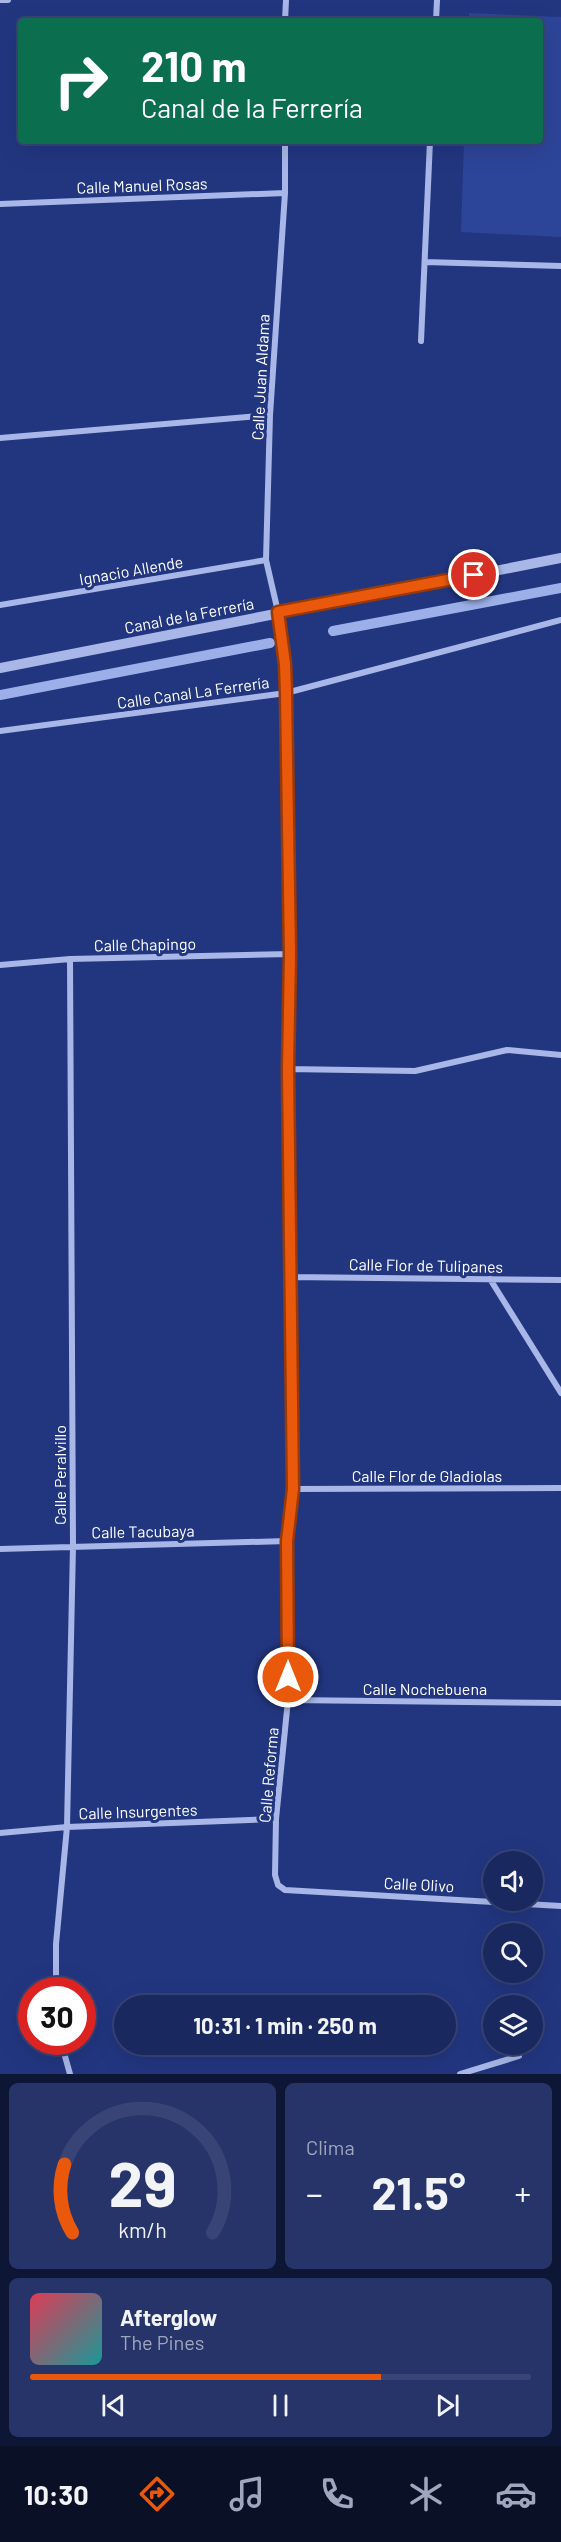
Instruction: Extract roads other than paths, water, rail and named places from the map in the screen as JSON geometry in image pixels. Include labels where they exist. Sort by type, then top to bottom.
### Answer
[{"type":"street","points":[[0,0],[8,0]]},
{"type":"street","points":[[285,18],[286,0]]},
{"type":"street","points":[[436,0],[436,18]]},
{"type":"street","name":"Calle Juan Aldama","points":[[280,625],[266,560],[270,415],[285,193],[285,144]]},
{"type":"street","points":[[421,341],[430,144]]},
{"type":"street","name":"Calle Manuel Rosas","points":[[0,204],[285,193]]},
{"type":"street","points":[[425,262],[561,266]]},
{"type":"street","points":[[0,438],[270,415]]},
{"type":"street","name":"Canal de la Ferrería","points":[[0,668],[561,558]]},
{"type":"street","name":"Ignacio Allende","points":[[0,605],[266,560]]},
{"type":"street","name":"Calle Canal La Ferrería","points":[[0,731],[286,693],[561,620]]},
{"type":"street","name":"Calle Reforma","points":[[278,1885],[275,1875],[276,1819],[288,1700],[287,1541],[293,1489],[288,1069],[290,954],[286,693],[280,625]]},
{"type":"street","name":"Calle Chapingo","points":[[0,965],[70,958],[290,954]]},
{"type":"street","name":"Calle Peralvillo","points":[[56,1977],[56,1944],[67,1827],[73,1546],[70,958]]},
{"type":"street","points":[[288,1069],[415,1071],[507,1050],[561,1055]]},
{"type":"street","name":"Calle Flor de Tulipanes","points":[[290,1277],[561,1280]]},
{"type":"street","points":[[490,1279],[561,1393]]},
{"type":"street","name":"Calle Flor de Gladiolas","points":[[293,1489],[561,1488]]},
{"type":"street","name":"Calle Tacubaya","points":[[0,1549],[287,1541]]},
{"type":"street","name":"Calle Nochebuena","points":[[288,1700],[561,1702]]},
{"type":"street","name":"Calle Insurgentes","points":[[0,1833],[67,1827],[276,1819]]},
{"type":"street","name":"Calle Olivo","points":[[278,1885],[285,1890],[561,1906]]},
{"type":"street","points":[[65,2055],[70,2074]]},
{"type":"street","points":[[460,2074],[519,2056]]},
{"type":"waterway","points":[[333,631],[561,588]]},
{"type":"waterway","points":[[0,695],[270,643]]}]
